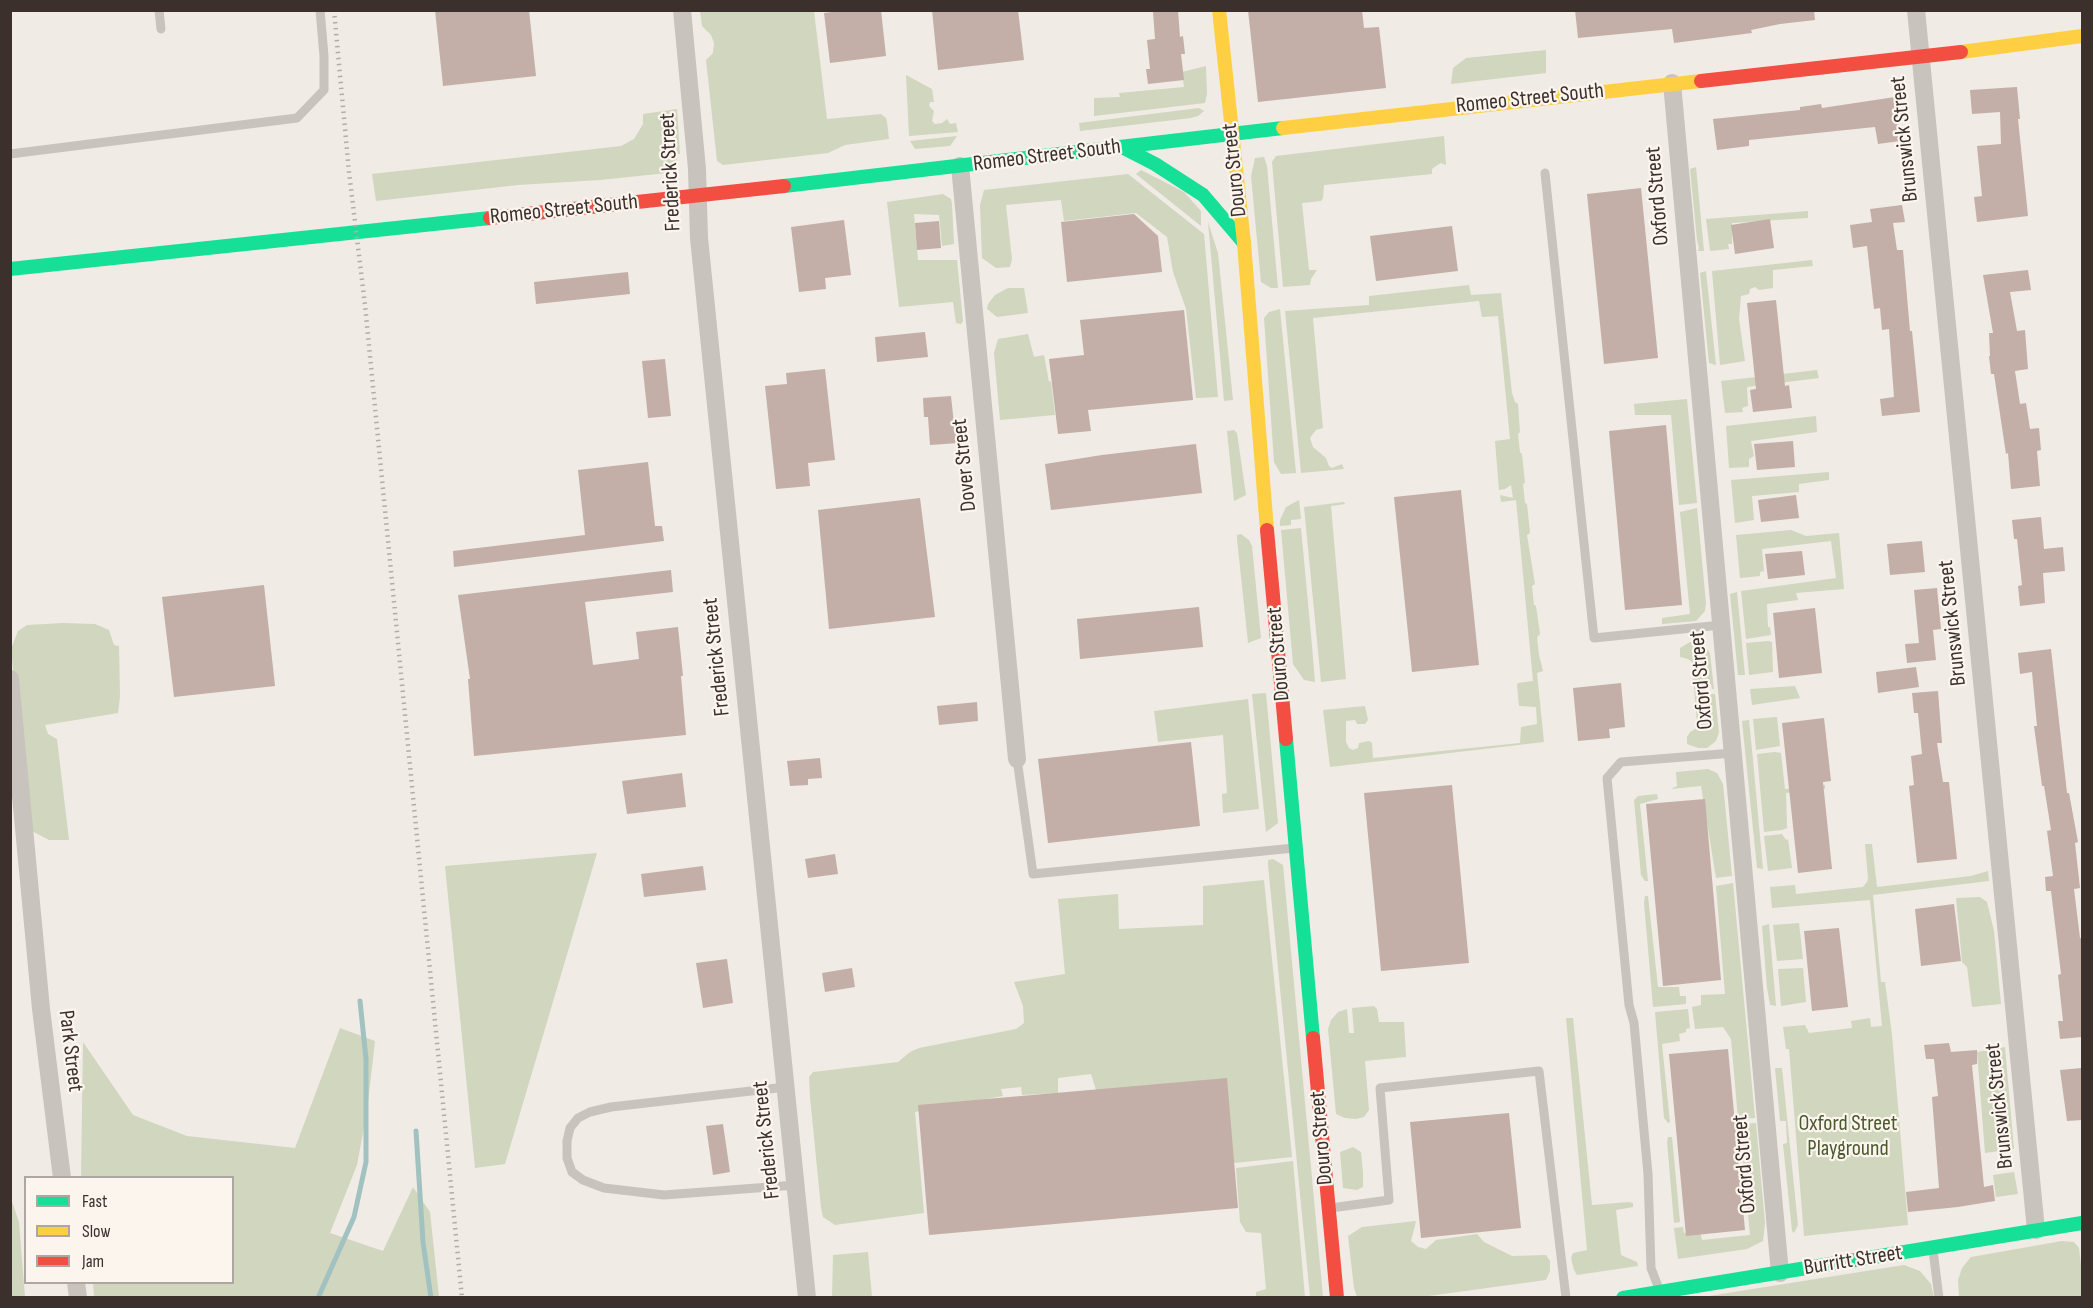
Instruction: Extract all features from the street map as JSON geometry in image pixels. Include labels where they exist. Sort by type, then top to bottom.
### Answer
[{"type":"main road","name":"Douro Street","points":[[1219,10],[1244,243],[1337,1298]]},
{"type":"main road","name":"Romeo Street South","points":[[10,269],[698,196],[1672,83],[1921,57],[2082,36]]},
{"type":"main road","points":[[1122,147],[1172,173],[1203,195],[1244,243]]},
{"type":"main road","name":"Burritt Street","points":[[1623,1298],[2082,1223]]},
{"type":"street","name":"Frederick Street","points":[[682,10],[698,196],[699,238],[807,1298]]},
{"type":"street","name":"Brunswick Street","points":[[1916,10],[2036,1230]]},
{"type":"street","name":"Oxford Street","points":[[1672,83],[1780,1273]]},
{"type":"street","name":"Dover Street","points":[[960,166],[1017,759]]},
{"type":"street","name":"Park Street","points":[[10,679],[40,1009],[62,1176]]},
{"type":"lane","points":[[159,10],[161,29]]},
{"type":"lane","points":[[10,154],[297,118],[324,90],[320,10]]},
{"type":"lane","points":[[1545,173],[1594,638],[1721,625]]},
{"type":"lane","points":[[1660,1291],[1651,1268],[1648,1174],[1607,778],[1621,762],[1732,753]]},
{"type":"lane","points":[[1017,759],[1033,874],[1296,848]]},
{"type":"lane","points":[[1329,1208],[1389,1200],[1380,1088],[1539,1071],[1566,1298]]},
{"type":"lane","points":[[786,1087],[620,1106],[590,1112],[578,1118],[570,1128],[567,1158],[572,1172],[583,1180],[604,1188],[664,1196],[796,1185]]},
{"type":"lane","points":[[1933,1248],[1940,1298]]},
{"type":"green space","points":[[700,11],[814,11],[827,119],[881,114],[886,118],[889,139],[845,145],[828,153],[723,165],[717,161],[706,60],[713,53],[714,43],[711,35],[702,26]]},
{"type":"green space","points":[[1546,50],[1546,73],[1451,84],[1453,68],[1466,58]]},
{"type":"green space","points":[[1206,66],[1205,103],[1094,116],[1094,98],[1120,97],[1119,93],[1184,87],[1182,72]]},
{"type":"green space","points":[[906,75],[932,89],[934,102],[930,102],[929,106],[934,111],[932,121],[935,124],[947,119],[950,124],[956,123],[958,132],[909,136]]},
{"type":"green space","points":[[1199,108],[1204,111],[1191,118],[1080,131],[1079,123]]},
{"type":"green space","points":[[677,109],[680,154],[677,154],[677,165],[667,173],[518,185],[376,201],[372,174],[621,146],[634,139],[643,124],[643,114]]},
{"type":"green space","points":[[957,136],[950,146],[915,149],[910,141]]},
{"type":"green space","points":[[1444,136],[1446,165],[1441,163],[1436,166],[1432,169],[1432,174],[1324,185],[1321,201],[1302,203],[1309,270],[1317,270],[1310,285],[1283,287],[1272,162],[1276,156]]},
{"type":"green space","points":[[1264,157],[1267,166],[1278,288],[1271,288],[1261,282],[1251,176],[1255,158]]},
{"type":"green space","points":[[1696,167],[1704,251],[1698,251],[1690,169]]},
{"type":"green space","points":[[1141,170],[1184,192],[1201,211],[1201,226],[1136,174]]},
{"type":"green space","points":[[1128,174],[1204,234],[1218,397],[1196,398],[1186,309],[1173,272],[1167,237],[1136,213],[1064,221],[1061,200],[1006,205],[1012,259],[1010,267],[996,268],[982,258],[980,205],[984,190]]},
{"type":"green space","points":[[943,194],[951,199],[954,244],[942,246],[939,215],[914,214],[918,260],[957,260],[963,321],[961,324],[956,323],[953,302],[899,307],[887,202]]},
{"type":"green space","points":[[1808,211],[1808,218],[1732,223],[1732,244],[1728,244],[1729,249],[1710,251],[1706,219]]},
{"type":"green space","points":[[1208,222],[1218,253],[1233,400],[1224,401]]},
{"type":"green space","points":[[1812,260],[1813,266],[1773,270],[1773,288],[1759,290],[1755,287],[1750,289],[1749,294],[1741,296],[1739,319],[1745,361],[1720,365],[1712,271]]},
{"type":"green space","points":[[1706,271],[1716,365],[1709,363],[1700,273]]},
{"type":"green space","points":[[1469,285],[1471,295],[1501,293],[1512,393],[1518,404],[1520,432],[1518,434],[1530,533],[1527,535],[1535,584],[1532,586],[1540,634],[1537,637],[1539,655],[1543,671],[1537,673],[1544,742],[1330,767],[1323,710],[1365,706],[1368,720],[1365,724],[1357,724],[1355,720],[1346,721],[1346,742],[1353,750],[1358,748],[1359,743],[1369,741],[1372,743],[1373,758],[1520,743],[1521,727],[1537,724],[1536,707],[1519,706],[1518,683],[1533,681],[1516,500],[1501,502],[1500,495],[1513,498],[1511,485],[1499,490],[1495,441],[1510,439],[1498,316],[1482,317],[1479,301],[1313,318],[1323,428],[1316,430],[1310,438],[1313,447],[1326,458],[1329,466],[1332,468],[1342,464],[1344,469],[1301,473],[1285,311],[1369,305],[1369,296]]},
{"type":"green space","points":[[1008,288],[1024,288],[1028,313],[997,317],[987,309],[995,295]]},
{"type":"green space","points":[[1280,309],[1296,473],[1281,474],[1274,462],[1264,318],[1269,312]]},
{"type":"green space","points":[[1028,334],[1034,357],[1044,355],[1049,382],[1051,381],[1055,415],[1000,420],[994,353],[998,339]]},
{"type":"green space","points":[[1817,370],[1819,378],[1747,387],[1748,406],[1742,408],[1743,412],[1725,413],[1721,381]]},
{"type":"green space","points":[[1687,399],[1697,503],[1679,505],[1671,415],[1635,415],[1634,404]]},
{"type":"green space","points":[[1816,416],[1817,432],[1751,441],[1754,456],[1749,459],[1749,467],[1729,468],[1726,426]]},
{"type":"green space","points":[[1234,430],[1237,433],[1246,495],[1234,501],[1227,431]]},
{"type":"green space","points":[[1829,472],[1829,480],[1799,484],[1799,492],[1752,496],[1754,520],[1735,523],[1731,480]]},
{"type":"green space","points":[[1299,500],[1301,519],[1291,520],[1291,525],[1280,526],[1280,520],[1286,507]]},
{"type":"green space","points":[[1344,502],[1345,504],[1331,506],[1346,679],[1321,682],[1304,507]]},
{"type":"green space","points":[[1697,508],[1705,611],[1696,621],[1662,624],[1662,618],[1690,614],[1680,512]]},
{"type":"green space","points":[[1301,528],[1315,682],[1304,680],[1293,664],[1281,530]]},
{"type":"green space","points":[[1791,530],[1806,536],[1839,533],[1844,589],[1796,593],[1798,600],[1767,604],[1768,627],[1770,627],[1771,635],[1746,639],[1741,591],[1836,578],[1831,541],[1762,549],[1764,571],[1760,572],[1760,576],[1740,578],[1736,535]]},
{"type":"green space","points":[[1241,534],[1249,540],[1252,546],[1261,638],[1248,643],[1237,539],[1237,535]]},
{"type":"green space","points":[[1737,592],[1745,675],[1738,675],[1730,594]]},
{"type":"green space","points":[[95,624],[109,630],[114,645],[119,646],[120,696],[118,713],[45,725],[48,734],[57,739],[69,840],[49,840],[30,830],[28,820],[11,649],[18,631],[27,625]]},
{"type":"green space","points":[[1690,642],[1702,642],[1710,653],[1714,689],[1711,684],[1706,684],[1706,694],[1715,694],[1719,732],[1716,741],[1707,748],[1687,744],[1687,737],[1697,728],[1697,723],[1692,662],[1680,657],[1680,648]]},
{"type":"green space","points":[[1772,642],[1773,672],[1749,675],[1746,643]]},
{"type":"green space","points":[[1795,686],[1800,698],[1752,705],[1750,689]]},
{"type":"green space","points":[[1266,693],[1278,823],[1266,832],[1252,694]]},
{"type":"green space","points":[[1248,699],[1259,809],[1223,813],[1222,794],[1227,793],[1223,735],[1158,742],[1154,711]]},
{"type":"green space","points":[[1777,717],[1780,746],[1756,750],[1753,719]]},
{"type":"green space","points":[[1749,720],[1763,869],[1757,868],[1742,721]]},
{"type":"green space","points":[[1781,753],[1785,789],[1825,785],[1825,789],[1786,793],[1787,828],[1764,832],[1757,754]]},
{"type":"green space","points":[[1708,769],[1717,773],[1723,784],[1732,876],[1716,878],[1701,786],[1671,789],[1677,786],[1676,772]]},
{"type":"green space","points":[[1657,794],[1658,799],[1640,804],[1648,881],[1645,881],[1641,875],[1634,800],[1638,796]]},
{"type":"green space","points":[[1782,834],[1786,840],[1788,839],[1792,868],[1768,871],[1764,836]]},
{"type":"green space","name":"Oxford Street Playground","points":[[1865,844],[1872,844],[1877,887],[1971,876],[1988,871],[1989,881],[1873,895],[1881,982],[1885,982],[1892,1035],[1908,1225],[1804,1236],[1789,1049],[1786,1049],[1783,1027],[1805,1025],[1809,1033],[1852,1028],[1851,1021],[1870,1018],[1871,1027],[1882,1026],[1870,900],[1772,908],[1770,887],[1795,885],[1796,894],[1863,887],[1868,878]]},
{"type":"green space","points":[[597,853],[505,1164],[475,1168],[445,866]]},
{"type":"green space","points":[[1273,859],[1283,865],[1323,1297],[1310,1297],[1268,865],[1268,860]]},
{"type":"green space","points":[[1264,880],[1292,1157],[1235,1163],[1096,1090],[1091,1074],[1058,1078],[1058,1093],[1022,1095],[1021,1087],[1001,1089],[1003,1096],[915,1112],[924,1213],[835,1225],[823,1217],[810,1097],[809,1077],[813,1072],[898,1062],[919,1048],[1016,1029],[1024,1023],[1023,1006],[1014,982],[1065,974],[1058,899],[1118,894],[1119,929],[1203,925],[1203,886]]},
{"type":"green space","points":[[1733,883],[1755,1118],[1738,1119],[1731,1039],[1723,1027],[1695,1029],[1692,1007],[1701,1005],[1701,995],[1725,994],[1716,886]]},
{"type":"green space","points":[[1645,896],[1648,896],[1658,987],[1679,987],[1680,996],[1686,996],[1686,1004],[1653,1007]]},
{"type":"green space","points":[[1980,897],[1987,902],[1994,931],[2001,1004],[1972,1007],[1967,967],[1962,962],[1956,898]]},
{"type":"green space","points":[[1799,923],[1803,959],[1777,961],[1773,925]]},
{"type":"green space","points":[[1769,924],[1776,1006],[1770,1005],[1767,988],[1762,926]]},
{"type":"green space","points":[[1803,968],[1806,1002],[1781,1006],[1778,969]]},
{"type":"green space","points":[[1374,1006],[1377,1009],[1379,1022],[1404,1022],[1406,1057],[1365,1061],[1369,1110],[1364,1117],[1345,1118],[1336,1114],[1328,1029],[1331,1020],[1338,1012],[1347,1009],[1349,1033],[1354,1033],[1352,1008]]},
{"type":"green space","points":[[1688,1009],[1690,1028],[1679,1034],[1680,1041],[1662,1044],[1670,1122],[1668,1123],[1664,1118],[1655,1012]]},
{"type":"green space","points":[[1566,1018],[1573,1018],[1592,1205],[1633,1203],[1633,1207],[1616,1210],[1621,1255],[1637,1262],[1638,1266],[1577,1275],[1574,1270],[1571,1258],[1573,1253],[1587,1250]]},
{"type":"green space","points":[[340,1028],[375,1041],[367,1111],[357,1165],[330,1233],[383,1251],[413,1187],[430,1212],[439,1297],[94,1297],[93,1284],[234,1284],[234,1176],[81,1176],[83,1042],[133,1115],[187,1136],[295,1148]]},
{"type":"green space","points":[[2005,1047],[2014,1149],[1985,1153],[1977,1052]]},
{"type":"green space","points":[[1775,1068],[1782,1068],[1798,1225],[1794,1233],[1783,1144],[1787,1143],[1786,1121],[1780,1121]]},
{"type":"green space","points":[[1756,1123],[1765,1223],[1763,1241],[1747,1249],[1678,1259],[1674,1228],[1683,1227],[1684,1233],[1700,1231],[1702,1240],[1750,1235],[1739,1124]]},
{"type":"green space","points":[[1668,1137],[1672,1137],[1680,1222],[1674,1223],[1667,1142]]},
{"type":"green space","points":[[1353,1147],[1361,1152],[1363,1173],[1363,1187],[1357,1190],[1343,1188],[1340,1152]]},
{"type":"green space","points":[[1293,1161],[1305,1297],[1256,1297],[1256,1292],[1266,1289],[1261,1233],[1246,1232],[1240,1222],[1236,1168]]},
{"type":"green space","points":[[2014,1172],[2018,1194],[1996,1197],[1993,1175]]},
{"type":"green space","points":[[10,1196],[19,1222],[25,1297],[11,1297]]},
{"type":"green space","points":[[1416,1221],[1411,1241],[1418,1247],[1426,1249],[1436,1240],[1477,1234],[1484,1242],[1512,1256],[1546,1255],[1550,1261],[1550,1271],[1546,1280],[1421,1297],[1357,1297],[1348,1236],[1362,1227]]},
{"type":"green space","points":[[2062,1241],[2074,1242],[2079,1248],[2082,1297],[1959,1297],[1958,1280],[1962,1268],[1971,1257]]},
{"type":"green space","points":[[868,1252],[872,1297],[832,1297],[833,1255]]},
{"type":"green space","points":[[1904,1265],[1920,1271],[1931,1284],[1934,1297],[1696,1298]]},
{"type":"building","points":[[435,10],[529,10],[536,76],[443,86]]},
{"type":"building","points":[[881,10],[886,56],[830,63],[824,13]]},
{"type":"building","points":[[932,10],[1018,10],[1024,60],[938,70]]},
{"type":"building","points":[[1178,10],[1180,37],[1183,36],[1185,54],[1181,54],[1184,80],[1148,84],[1146,69],[1150,69],[1147,40],[1155,39],[1153,12]]},
{"type":"building","points":[[1248,10],[1362,10],[1364,28],[1379,27],[1386,88],[1258,102]]},
{"type":"building","points":[[1575,10],[1814,10],[1815,20],[1751,30],[1752,33],[1674,43],[1672,29],[1578,38]]},
{"type":"building","points":[[2017,87],[2028,216],[1977,222],[1974,197],[1982,196],[1977,146],[2001,144],[2000,112],[1972,114],[1970,90]]},
{"type":"building","points":[[1895,97],[1900,141],[1878,144],[1875,127],[1749,140],[1749,146],[1717,150],[1713,119],[1800,110],[1800,107],[1821,104],[1822,108]]},
{"type":"building","points":[[1641,188],[1658,358],[1604,364],[1587,194]]},
{"type":"building","points":[[1902,205],[1905,222],[1893,223],[1897,250],[1903,250],[1920,412],[1882,416],[1880,399],[1894,397],[1889,329],[1882,330],[1880,308],[1874,309],[1867,246],[1853,248],[1850,225],[1872,222],[1870,209]]},
{"type":"building","points":[[1134,214],[1158,236],[1162,272],[1067,282],[1061,222]]},
{"type":"building","points":[[1770,219],[1774,248],[1735,254],[1731,225]]},
{"type":"building","points":[[844,220],[851,275],[825,278],[826,289],[799,292],[791,227]]},
{"type":"building","points":[[939,221],[941,248],[917,250],[915,223]]},
{"type":"building","points":[[1452,226],[1458,271],[1376,281],[1370,236]]},
{"type":"building","points":[[2028,270],[2031,290],[2010,292],[2017,331],[2025,330],[2028,369],[2015,371],[2020,404],[2026,403],[2030,429],[2039,428],[2041,450],[2037,451],[2040,486],[2011,489],[2008,453],[2006,454],[1994,374],[1991,374],[1989,333],[1993,333],[1983,275]]},
{"type":"building","points":[[628,272],[630,294],[536,304],[534,282]]},
{"type":"building","points":[[1776,300],[1785,386],[1789,385],[1792,408],[1753,412],[1750,390],[1756,389],[1747,303]]},
{"type":"building","points":[[1184,310],[1193,400],[1088,410],[1091,431],[1058,434],[1049,359],[1084,355],[1080,320]]},
{"type":"building","points":[[925,332],[928,357],[877,362],[875,337]]},
{"type":"building","points":[[665,359],[671,416],[648,418],[642,361]]},
{"type":"building","points":[[825,369],[835,460],[808,463],[810,486],[776,489],[765,386],[787,384],[786,373]]},
{"type":"building","points":[[951,396],[959,443],[930,445],[928,417],[924,417],[923,398]]},
{"type":"building","points":[[1666,425],[1682,605],[1625,610],[1609,431]]},
{"type":"building","points":[[1793,441],[1795,467],[1757,470],[1754,444]]},
{"type":"building","points":[[1196,444],[1202,493],[1051,510],[1045,464]]},
{"type":"building","points":[[648,462],[655,526],[662,526],[664,541],[454,567],[453,551],[585,535],[578,470]]},
{"type":"building","points":[[1461,490],[1479,665],[1412,672],[1394,497]]},
{"type":"building","points":[[1796,495],[1799,518],[1761,522],[1758,500]]},
{"type":"building","points":[[920,498],[935,617],[829,629],[818,510]]},
{"type":"building","points":[[2041,517],[2044,549],[2063,547],[2065,571],[2043,573],[2045,603],[2020,606],[2018,586],[2022,585],[2017,539],[2014,539],[2012,520]]},
{"type":"building","points":[[1922,541],[1925,572],[1890,575],[1887,544]]},
{"type":"building","points":[[1802,551],[1805,575],[1768,579],[1765,554]]},
{"type":"building","points":[[671,570],[673,592],[585,602],[593,665],[639,659],[636,632],[678,627],[686,735],[474,756],[468,679],[470,679],[458,595]]},
{"type":"building","points":[[264,585],[275,686],[174,697],[162,597]]},
{"type":"building","points":[[1937,588],[1941,629],[1933,630],[1936,660],[1907,663],[1905,644],[1919,643],[1914,590]]},
{"type":"building","points":[[1199,607],[1203,647],[1080,659],[1077,619]]},
{"type":"building","points":[[1815,608],[1822,673],[1779,678],[1773,613]]},
{"type":"building","points":[[2051,649],[2067,793],[2069,793],[2078,842],[2075,843],[2080,888],[2074,889],[2080,938],[2082,938],[2082,1037],[2060,1039],[2058,1021],[2063,1021],[2058,975],[2061,974],[2051,891],[2046,891],[2045,877],[2053,876],[2047,831],[2051,830],[2034,726],[2037,726],[2032,672],[2020,674],[2018,653]]},
{"type":"building","points":[[1916,667],[1919,687],[1878,693],[1876,672]]},
{"type":"building","points":[[1621,683],[1625,727],[1609,729],[1610,738],[1578,741],[1573,688]]},
{"type":"building","points":[[1938,691],[1942,743],[1937,743],[1943,782],[1949,782],[1957,859],[1917,863],[1909,786],[1914,785],[1911,756],[1922,754],[1918,713],[1914,713],[1912,693]]},
{"type":"building","points":[[977,702],[978,721],[939,725],[937,706]]},
{"type":"building","points":[[1824,718],[1831,781],[1823,782],[1832,869],[1798,873],[1782,723]]},
{"type":"building","points":[[1191,742],[1200,826],[1048,843],[1038,759]]},
{"type":"building","points":[[820,758],[822,778],[808,779],[808,785],[790,786],[787,761]]},
{"type":"building","points":[[682,773],[686,807],[627,814],[622,781]]},
{"type":"building","points":[[1452,785],[1469,963],[1381,971],[1364,793]]},
{"type":"building","points":[[1705,799],[1721,980],[1663,986],[1646,804]]},
{"type":"building","points":[[835,854],[838,874],[808,878],[805,859]]},
{"type":"building","points":[[703,866],[706,890],[644,897],[641,874]]},
{"type":"building","points":[[1954,904],[1961,961],[1921,966],[1915,909]]},
{"type":"building","points":[[1839,928],[1848,1007],[1812,1011],[1804,931]]},
{"type":"building","points":[[727,959],[733,1003],[703,1008],[696,963]]},
{"type":"building","points":[[852,968],[855,987],[825,992],[822,973]]},
{"type":"building","points":[[1949,1043],[1951,1052],[1977,1050],[1977,1064],[1972,1065],[1984,1187],[1993,1185],[1995,1201],[1908,1212],[1906,1192],[1939,1188],[1932,1097],[1938,1096],[1934,1059],[1926,1059],[1924,1045]]},
{"type":"building","points":[[1728,1049],[1745,1230],[1686,1236],[1669,1054]]},
{"type":"building","points":[[2082,1068],[2082,1120],[2067,1121],[2060,1070]]},
{"type":"building","points":[[1227,1078],[1238,1208],[929,1235],[918,1105]]},
{"type":"building","points":[[1509,1113],[1521,1228],[1421,1238],[1410,1122]]},
{"type":"building","points":[[723,1124],[730,1172],[713,1175],[706,1126]]},
{"type":"waterway","points":[[318,1298],[354,1217],[366,1162],[366,1059],[360,1001]]},
{"type":"waterway","points":[[416,1131],[423,1242],[431,1298]]},
{"type":"railway","points":[[334,10],[462,1298]]},
{"type":"traffic: fast","points":[[784,186],[1283,128]]},
{"type":"traffic: fast","points":[[1122,147],[1155,164],[1203,195],[1244,243]]},
{"type":"traffic: fast","points":[[10,269],[490,218]]},
{"type":"traffic: fast","points":[[1286,739],[1313,1038]]},
{"type":"traffic: fast","points":[[1623,1298],[2082,1223]]},
{"type":"traffic: slow","points":[[1219,10],[1244,243],[1267,530]]},
{"type":"traffic: slow","points":[[1961,52],[2082,36]]},
{"type":"traffic: slow","points":[[1283,128],[1701,81]]},
{"type":"traffic: jam","points":[[1701,81],[1961,52]]},
{"type":"traffic: jam","points":[[490,218],[784,186]]},
{"type":"traffic: jam","points":[[1267,530],[1286,739]]},
{"type":"traffic: jam","points":[[1313,1038],[1337,1298]]}]
